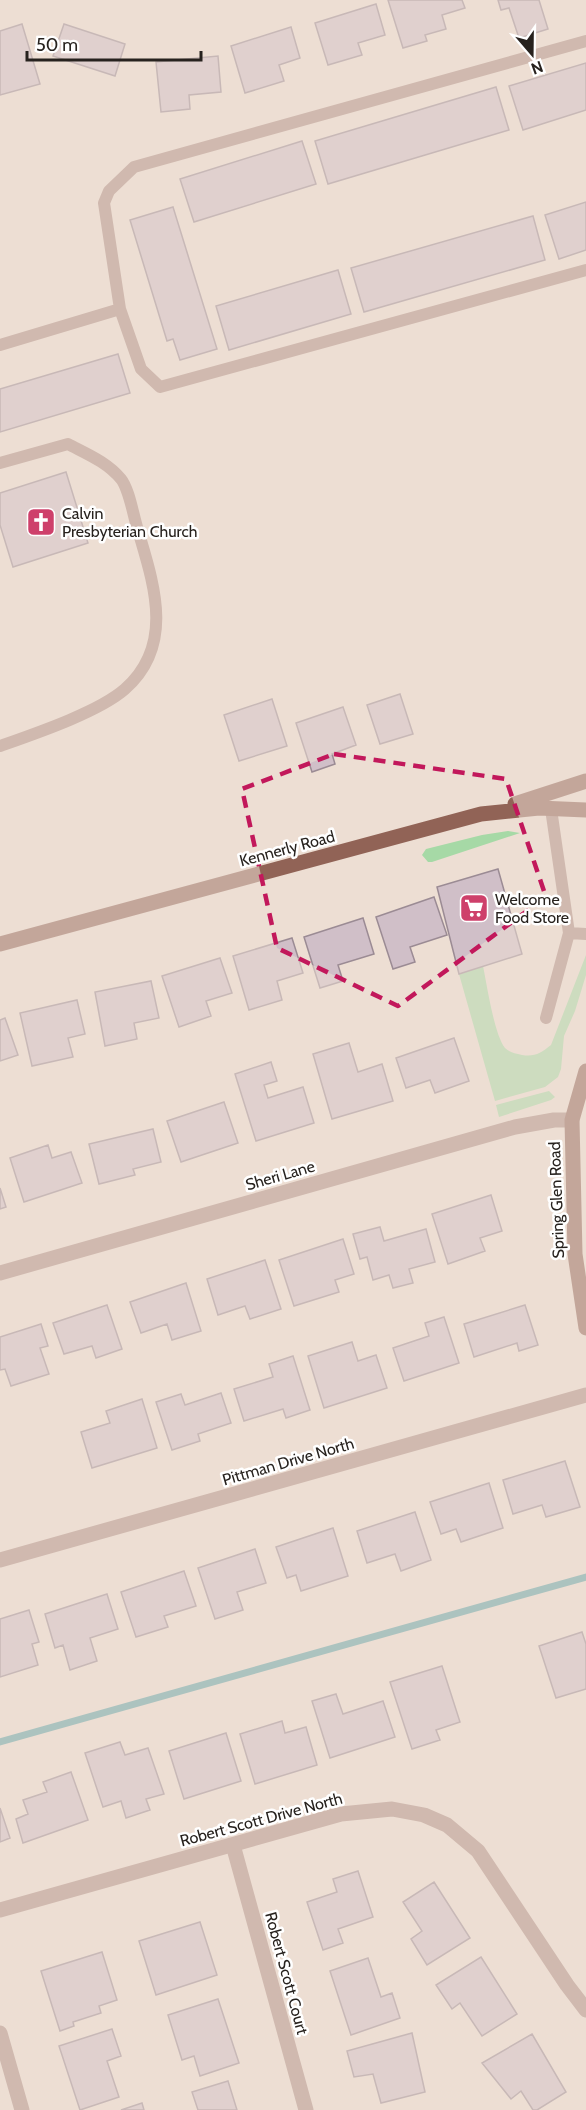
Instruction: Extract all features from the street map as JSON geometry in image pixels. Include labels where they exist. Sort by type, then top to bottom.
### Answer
[{"type":"street","points":[[488,813],[586,781]]},
{"type":"street","name":"Kennerly Road","points":[[1,940],[488,813],[551,809],[586,810]]},
{"type":"street","name":"Spring Glen Road","points":[[586,1071],[572,1120],[575,1254],[586,1328]]},
{"type":"street","name":"Sheri Lane","points":[[0,1273],[515,1128],[554,1120],[572,1120]]},
{"type":"street","name":"Pittman Drive North","points":[[0,1560],[586,1395]]},
{"type":"street","name":"Robert Scott Drive North","points":[[0,1910],[341,1814],[392,1809],[424,1815],[447,1825],[478,1851],[586,2010]]},
{"type":"street","name":"Robert Scott Court","points":[[233,1845],[306,2110]]},
{"type":"street","points":[[0,2033],[22,2110]]},
{"type":"lane","points":[[586,40],[134,167],[109,191],[104,203],[120,309],[141,369],[160,387],[586,270]]},
{"type":"lane","points":[[0,345],[120,309]]},
{"type":"lane","points":[[0,463],[68,444],[108,466],[123,482],[151,577],[157,632],[144,666],[124,689],[96,707],[0,746]]},
{"type":"lane","points":[[546,1018],[569,933],[551,809]]},
{"type":"lane","points":[[569,933],[586,934]]},
{"type":"highlighted area","points":[[334,754],[506,779],[546,897],[398,1006],[277,948],[242,789]]},
{"type":"green space","points":[[508,831],[520,833],[432,862],[428,862],[422,855],[426,849]]},
{"type":"green space","points":[[586,955],[586,975],[575,1011],[564,1036],[561,1069],[558,1077],[545,1087],[495,1101],[459,974],[483,966],[494,1021],[505,1048],[522,1055],[534,1055],[551,1045]]},
{"type":"green space","points":[[549,1091],[555,1097],[551,1100],[499,1117],[496,1105]]},
{"type":"building","points":[[388,0],[462,0],[465,8],[442,15],[446,29],[425,35],[427,41],[403,48]]},
{"type":"building","points":[[498,0],[539,0],[548,29],[519,38],[509,8],[501,10]]},
{"type":"building","points":[[376,4],[385,35],[358,43],[362,55],[328,65],[315,23]]},
{"type":"building","points":[[22,24],[40,84],[0,95],[0,31]]},
{"type":"building","points":[[64,24],[125,44],[115,76],[53,56]]},
{"type":"building","points":[[291,27],[300,58],[279,65],[284,81],[245,93],[231,46]]},
{"type":"building","points":[[218,56],[221,92],[189,95],[190,109],[161,112],[156,62]]},
{"type":"building","points":[[586,63],[586,110],[523,130],[509,86]]},
{"type":"building","points":[[496,87],[509,130],[328,184],[315,141]]},
{"type":"building","points":[[302,141],[316,184],[194,222],[180,179]]},
{"type":"building","points":[[586,202],[586,250],[559,259],[545,215]]},
{"type":"building","points":[[173,207],[217,349],[180,360],[173,339],[167,341],[130,220]]},
{"type":"building","points":[[533,216],[545,260],[364,312],[351,268]]},
{"type":"building","points":[[338,270],[351,314],[229,350],[216,306]]},
{"type":"building","points":[[118,354],[130,393],[0,432],[0,389]]},
{"type":"building","points":[[66,472],[88,543],[13,567],[0,525],[0,493]]},
{"type":"building","points":[[400,694],[413,734],[380,744],[367,705]]},
{"type":"building","points":[[272,699],[287,746],[239,761],[224,715]]},
{"type":"building","points":[[343,707],[356,745],[332,754],[335,764],[312,772],[296,723]]},
{"type":"building","points":[[498,869],[522,954],[459,974],[437,887]]},
{"type":"building","points":[[434,897],[447,935],[410,947],[415,962],[393,969],[376,917]]},
{"type":"building","points":[[363,918],[374,954],[338,965],[343,981],[320,988],[304,937]]},
{"type":"building","points":[[292,938],[303,973],[277,981],[282,1000],[249,1010],[233,956]]},
{"type":"building","points":[[220,958],[232,993],[206,1001],[211,1016],[179,1027],[162,976]]},
{"type":"building","points":[[151,981],[159,1018],[134,1023],[137,1039],[105,1046],[95,992]]},
{"type":"building","points":[[77,1000],[85,1034],[68,1038],[73,1057],[32,1066],[20,1013]]},
{"type":"building","points":[[5,1018],[18,1055],[0,1061],[0,1020]]},
{"type":"building","points":[[454,1038],[469,1081],[435,1093],[430,1080],[406,1088],[396,1058]]},
{"type":"building","points":[[349,1043],[358,1072],[382,1064],[393,1101],[332,1119],[313,1054]]},
{"type":"building","points":[[271,1062],[277,1081],[264,1085],[268,1098],[303,1087],[314,1123],[256,1141],[235,1074]]},
{"type":"building","points":[[224,1102],[238,1143],[181,1162],[167,1121]]},
{"type":"building","points":[[153,1129],[161,1162],[133,1169],[135,1175],[99,1184],[89,1144]]},
{"type":"building","points":[[48,1145],[52,1158],[71,1152],[82,1183],[24,1202],[10,1158]]},
{"type":"building","points":[[0,1188],[6,1207],[0,1209]]},
{"type":"building","points":[[491,1195],[502,1231],[480,1238],[485,1251],[448,1264],[432,1214]]},
{"type":"building","points":[[380,1227],[384,1241],[426,1229],[435,1262],[409,1269],[413,1283],[393,1288],[389,1275],[373,1280],[367,1257],[360,1259],[353,1234]]},
{"type":"building","points":[[343,1239],[354,1274],[335,1280],[339,1292],[294,1306],[279,1260]]},
{"type":"building","points":[[265,1260],[281,1309],[250,1319],[245,1306],[218,1315],[207,1279]]},
{"type":"building","points":[[186,1283],[201,1331],[172,1340],[167,1324],[141,1333],[130,1302]]},
{"type":"building","points":[[107,1305],[122,1349],[96,1358],[92,1346],[64,1354],[53,1323]]},
{"type":"building","points":[[525,1305],[538,1345],[519,1351],[517,1343],[474,1357],[464,1324]]},
{"type":"building","points":[[444,1317],[459,1363],[404,1381],[393,1348],[429,1336],[425,1323]]},
{"type":"building","points":[[41,1324],[48,1346],[40,1348],[49,1374],[11,1386],[5,1369],[0,1370],[0,1337]]},
{"type":"building","points":[[352,1342],[358,1361],[376,1355],[387,1388],[324,1408],[308,1356]]},
{"type":"building","points":[[293,1356],[310,1410],[286,1418],[283,1409],[244,1421],[234,1389],[273,1377],[269,1364]]},
{"type":"building","points":[[221,1393],[231,1423],[198,1434],[200,1441],[172,1450],[156,1402],[181,1394],[185,1405]]},
{"type":"building","points":[[142,1399],[157,1448],[92,1468],[81,1432],[110,1423],[106,1411]]},
{"type":"building","points":[[565,1461],[580,1507],[546,1517],[542,1505],[513,1514],[503,1480]]},
{"type":"building","points":[[489,1483],[503,1528],[461,1542],[456,1529],[441,1534],[430,1502]]},
{"type":"building","points":[[415,1512],[431,1560],[401,1571],[395,1554],[367,1563],[357,1531]]},
{"type":"building","points":[[333,1528],[348,1576],[301,1591],[296,1575],[287,1578],[276,1547]]},
{"type":"building","points":[[255,1549],[266,1583],[237,1592],[243,1610],[215,1619],[198,1568]]},
{"type":"building","points":[[184,1571],[196,1606],[164,1616],[168,1627],[136,1637],[121,1592]]},
{"type":"building","points":[[107,1594],[118,1629],[90,1638],[97,1661],[70,1670],[63,1645],[55,1648],[45,1614]]},
{"type":"building","points":[[29,1610],[39,1642],[32,1644],[38,1665],[0,1677],[0,1619]]},
{"type":"building","points":[[582,1632],[586,1644],[586,1689],[556,1698],[539,1646]]},
{"type":"building","points":[[442,1666],[460,1722],[436,1730],[440,1740],[412,1749],[390,1682]]},
{"type":"building","points":[[336,1694],[343,1714],[383,1701],[395,1737],[330,1758],[312,1701]]},
{"type":"building","points":[[282,1721],[285,1733],[306,1727],[317,1765],[255,1784],[240,1734]]},
{"type":"building","points":[[226,1733],[241,1781],[184,1799],[169,1751]]},
{"type":"building","points":[[120,1742],[125,1755],[148,1748],[164,1794],[146,1799],[150,1810],[126,1818],[121,1801],[103,1807],[85,1753]]},
{"type":"building","points":[[71,1772],[88,1820],[23,1843],[16,1819],[28,1814],[23,1800],[47,1792],[43,1782]]},
{"type":"building","points":[[0,1808],[10,1838],[0,1842]]},
{"type":"building","points":[[358,1871],[373,1917],[338,1929],[343,1943],[323,1950],[307,1902],[337,1892],[333,1879]]},
{"type":"building","points":[[434,1882],[470,1938],[427,1965],[411,1939],[422,1931],[403,1902]]},
{"type":"building","points":[[200,1922],[217,1975],[156,1995],[139,1941]]},
{"type":"building","points":[[102,1952],[117,2000],[99,2006],[101,2013],[73,2022],[74,2026],[60,2031],[41,1971]]},
{"type":"building","points":[[481,1957],[517,2014],[482,2036],[460,2003],[452,2009],[436,1985]]},
{"type":"building","points":[[368,1958],[381,1997],[392,1993],[400,2018],[351,2035],[330,1971]]},
{"type":"building","points":[[218,1999],[239,2063],[200,2076],[194,2056],[182,2060],[168,2015]]},
{"type":"building","points":[[112,2029],[121,2056],[107,2061],[119,2097],[80,2110],[59,2046]]},
{"type":"building","points":[[412,2033],[425,2092],[381,2103],[373,2074],[354,2077],[347,2051]]},
{"type":"building","points":[[532,2034],[566,2092],[537,2110],[533,2110],[521,2091],[511,2099],[482,2063]]},
{"type":"building","points":[[228,2081],[237,2110],[198,2110],[192,2092]]},
{"type":"building","points":[[142,2103],[144,2110],[121,2110]]},
{"type":"waterway","points":[[0,1742],[586,1577]]},
{"type":"place","name":"Calvin Presbyterian Church","points":[[41,522]]},
{"type":"place","name":"Welcome Food Store","points":[[474,908]]}]
